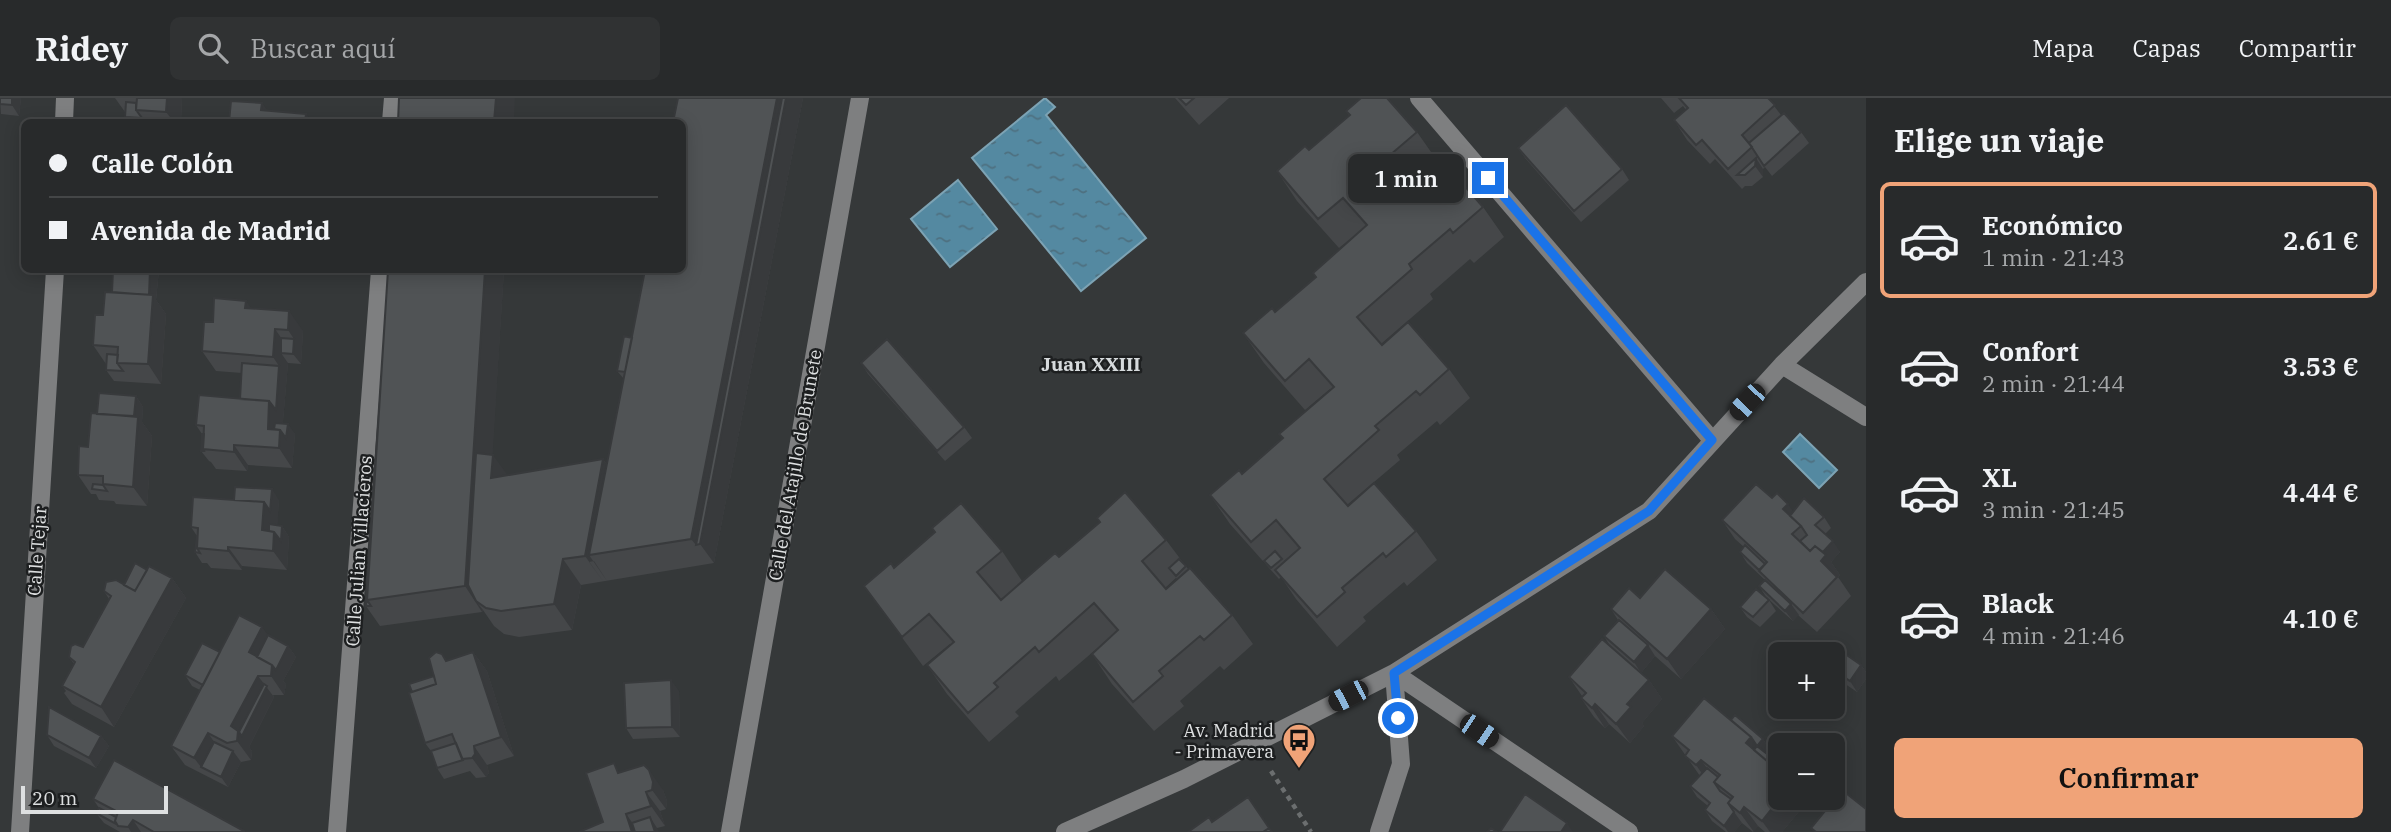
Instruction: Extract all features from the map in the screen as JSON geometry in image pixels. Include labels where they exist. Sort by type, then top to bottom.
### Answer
[{"type":"street","points":[[64,119],[65,98]]},
{"type":"street","points":[[391,119],[393,98]]},
{"type":"street","name":"Calle del Atajillo de Brunete","points":[[730,832],[860,98]]},
{"type":"street","points":[[1419,98],[1712,440]]},
{"type":"street","name":"Calle Tejar","points":[[20,832],[55,273]]},
{"type":"street","name":"Calle Julian Villacieros","points":[[337,832],[380,273]]},
{"type":"street","points":[[1065,832],[1184,779],[1394,673],[1649,511],[1782,365],[1866,282]]},
{"type":"street","points":[[1782,365],[1866,417]]},
{"type":"street","points":[[1379,832],[1401,764],[1394,673]]},
{"type":"street","points":[[1394,673],[1629,832]]},
{"type":"path","points":[[1253,744],[1311,832]]},
{"type":"water","points":[[1045,98],[1055,107],[1046,115],[1146,238],[1081,291],[972,158]]},
{"type":"water","points":[[958,180],[997,229],[950,267],[911,219]]},
{"type":"water","points":[[1800,434],[1837,470],[1819,488],[1783,452]]},
{"type":"building","points":[[0,98],[12,98],[12,105],[0,104]]},
{"type":"building","points":[[137,98],[167,98],[166,112],[136,110]]},
{"type":"building","points":[[399,98],[496,98],[494,119],[398,119]]},
{"type":"building","points":[[678,98],[777,98],[691,539],[589,555],[644,273],[686,273],[686,119],[674,119]]},
{"type":"building","points":[[782,98],[786,98],[700,544],[696,545]]},
{"type":"building","points":[[1179,98],[1194,98],[1186,105]]},
{"type":"building","points":[[1361,98],[1387,98],[1417,132],[1390,155],[1415,183],[1442,160],[1483,207],[1453,233],[1450,229],[1409,264],[1412,269],[1357,317],[1382,345],[1408,322],[1449,369],[1420,395],[1416,391],[1375,426],[1379,430],[1324,479],[1348,506],[1374,483],[1416,531],[1386,557],[1383,553],[1342,588],[1345,592],[1317,617],[1275,570],[1300,548],[1276,520],[1251,542],[1210,495],[1239,470],[1242,474],[1283,438],[1279,434],[1334,387],[1309,359],[1285,381],[1243,333],[1272,308],[1275,312],[1316,277],[1313,273],[1367,225],[1343,198],[1318,219],[1277,171],[1305,146],[1309,150],[1350,115],[1346,111]]},
{"type":"building","points":[[1679,98],[1768,98],[1775,105],[1742,135],[1752,147],[1728,169],[1702,140],[1696,145],[1674,120],[1688,108]]},
{"type":"building","points":[[231,101],[262,103],[261,110],[306,114],[305,119],[229,119]]},
{"type":"building","points":[[126,102],[136,103],[136,110],[142,118],[125,117]]},
{"type":"building","points":[[1566,105],[1622,169],[1574,211],[1518,148]]},
{"type":"building","points":[[1784,113],[1801,132],[1764,166],[1749,143]]},
{"type":"building","points":[[1756,158],[1755,166],[1745,175],[1737,175]]},
{"type":"building","points":[[113,273],[150,273],[149,295],[112,292]]},
{"type":"building","points":[[388,273],[485,273],[465,586],[367,600]]},
{"type":"building","points":[[388,273],[367,600],[371,606],[366,606]]},
{"type":"building","points":[[105,292],[153,295],[148,364],[117,363],[118,347],[93,345],[95,315],[103,315]]},
{"type":"building","points":[[214,298],[246,301],[245,308],[289,311],[288,330],[275,329],[273,357],[202,351],[204,322],[213,322]]},
{"type":"building","points":[[624,336],[632,338],[625,372],[617,371]]},
{"type":"building","points":[[281,338],[294,339],[293,354],[281,353]]},
{"type":"building","points":[[887,339],[964,427],[937,451],[861,363]]},
{"type":"building","points":[[107,354],[118,355],[117,363],[123,371],[106,370]]},
{"type":"building","points":[[242,363],[279,366],[276,410],[269,401],[240,399]]},
{"type":"building","points":[[99,393],[136,396],[134,416],[97,414]]},
{"type":"building","points":[[199,395],[269,401],[268,429],[280,430],[279,448],[234,445],[234,452],[203,449],[204,426],[196,425]]},
{"type":"building","points":[[91,413],[138,417],[133,487],[103,484],[103,476],[78,475],[79,446],[88,447]]},
{"type":"building","points":[[275,423],[288,424],[286,438],[280,430],[274,429]]},
{"type":"building","points":[[204,434],[204,451],[201,451]]},
{"type":"building","points":[[476,453],[493,455],[491,478],[603,459],[585,556],[563,559],[554,604],[501,611],[486,608],[476,601],[468,585]]},
{"type":"building","points":[[93,484],[103,485],[107,491],[92,489]]},
{"type":"building","points":[[1756,484],[1772,498],[1777,493],[1788,504],[1783,509],[1801,526],[1792,534],[1810,551],[1815,546],[1826,555],[1821,561],[1837,577],[1803,613],[1759,571],[1767,562],[1722,520]]},
{"type":"building","points":[[235,487],[272,489],[270,511],[264,502],[234,500]]},
{"type":"building","points":[[1125,492],[1166,540],[1142,561],[1166,589],[1190,568],[1232,615],[1204,640],[1200,636],[1159,671],[1163,676],[1133,702],[1092,654],[1118,630],[1094,603],[1039,652],[1035,647],[994,683],[998,687],[968,713],[927,665],[954,642],[929,614],[902,637],[864,586],[891,563],[894,568],[935,532],[932,528],[961,503],[1002,551],[977,572],[1001,600],[1055,553],[1059,557],[1100,522],[1097,518]]},
{"type":"building","points":[[193,497],[264,502],[262,530],[274,532],[273,551],[228,547],[228,551],[197,548],[198,528],[191,527]]},
{"type":"building","points":[[1804,498],[1824,517],[1815,525],[1833,541],[1823,552],[1815,546],[1810,551],[1800,541],[1807,535],[1790,516]]},
{"type":"building","points":[[269,524],[282,526],[281,541],[274,532],[269,531]]},
{"type":"building","points":[[1745,545],[1765,564],[1759,570],[1740,552]]},
{"type":"building","points":[[1275,551],[1282,559],[1271,568],[1264,561]]},
{"type":"building","points":[[1179,559],[1186,566],[1176,576],[1169,568]]},
{"type":"building","points":[[135,563],[147,570],[135,591],[124,585]]},
{"type":"building","points":[[149,566],[172,578],[101,707],[62,686],[75,662],[69,657],[71,646],[75,644],[83,647],[111,596],[104,591],[106,582],[116,580],[135,591]]},
{"type":"building","points":[[1665,569],[1711,609],[1667,659],[1611,609],[1629,588],[1640,598]]},
{"type":"building","points":[[1765,580],[1791,604],[1785,611],[1759,586]]},
{"type":"building","points":[[1756,589],[1769,600],[1753,617],[1740,607]]},
{"type":"building","points":[[239,615],[262,627],[249,652],[272,665],[271,676],[258,676],[231,726],[238,731],[237,741],[227,743],[208,733],[194,758],[171,746]]},
{"type":"building","points":[[1619,620],[1648,645],[1634,662],[1604,636]]},
{"type":"building","points":[[268,635],[288,646],[276,670],[257,657]]},
{"type":"building","points":[[1602,639],[1649,680],[1627,704],[1631,707],[1616,724],[1595,704],[1592,708],[1581,698],[1586,693],[1569,677]]},
{"type":"building","points":[[202,643],[220,652],[203,685],[185,675]]},
{"type":"building","points":[[436,652],[442,654],[446,661],[473,652],[501,737],[474,746],[475,754],[472,758],[462,759],[452,734],[425,743],[409,693],[436,684],[429,658]]},
{"type":"building","points":[[1845,654],[1861,665],[1850,681],[1845,678]]},
{"type":"building","points":[[434,676],[436,684],[412,692],[409,684]]},
{"type":"building","points":[[671,680],[672,727],[626,728],[624,683]]},
{"type":"building","points":[[264,684],[267,686],[242,736],[239,732]]},
{"type":"building","points":[[1704,698],[1751,737],[1746,743],[1768,762],[1768,810],[1771,810],[1762,821],[1744,807],[1740,813],[1728,803],[1733,797],[1714,782],[1720,775],[1701,760],[1696,765],[1685,756],[1689,750],[1672,736]]},
{"type":"building","points":[[49,707],[101,736],[89,758],[47,735]]},
{"type":"building","points":[[1735,715],[1763,739],[1757,746],[1751,737],[1731,720]]},
{"type":"building","points":[[214,742],[233,751],[221,777],[201,767]]},
{"type":"building","points":[[456,743],[463,760],[437,768],[431,751]]},
{"type":"building","points":[[1757,746],[1768,755],[1768,762],[1754,750]]},
{"type":"building","points":[[114,760],[244,831],[154,832],[133,820],[128,827],[118,826],[115,821],[118,812],[93,799]]},
{"type":"building","points":[[614,763],[618,773],[644,765],[649,770],[653,782],[652,790],[646,792],[651,806],[626,814],[632,832],[579,832],[603,822],[586,773]]},
{"type":"building","points":[[1707,768],[1718,777],[1714,782],[1720,791],[1731,799],[1728,803],[1734,812],[1724,826],[1705,810],[1710,803],[1690,786]]},
{"type":"building","points":[[1845,792],[1866,809],[1866,832],[1816,832],[1811,828],[1826,810],[1845,810]]},
{"type":"building","points":[[1525,794],[1567,823],[1561,832],[1500,832]]},
{"type":"building","points":[[1248,797],[1269,828],[1263,832],[1188,832],[1209,817],[1212,822]]},
{"type":"building","points":[[99,808],[116,817],[116,824],[96,813]]},
{"type":"building","points":[[650,817],[655,832],[635,832],[632,823]]},
{"type":"place","name":"Av. Madrid - Primavera","points":[[1299,770]]},
{"type":"district","name":"Juan XXIII","points":[[1091,364]]},
{"type":"route","points":[[1398,718],[1394,673],[1649,511],[1712,440],[1488,178]]}]
